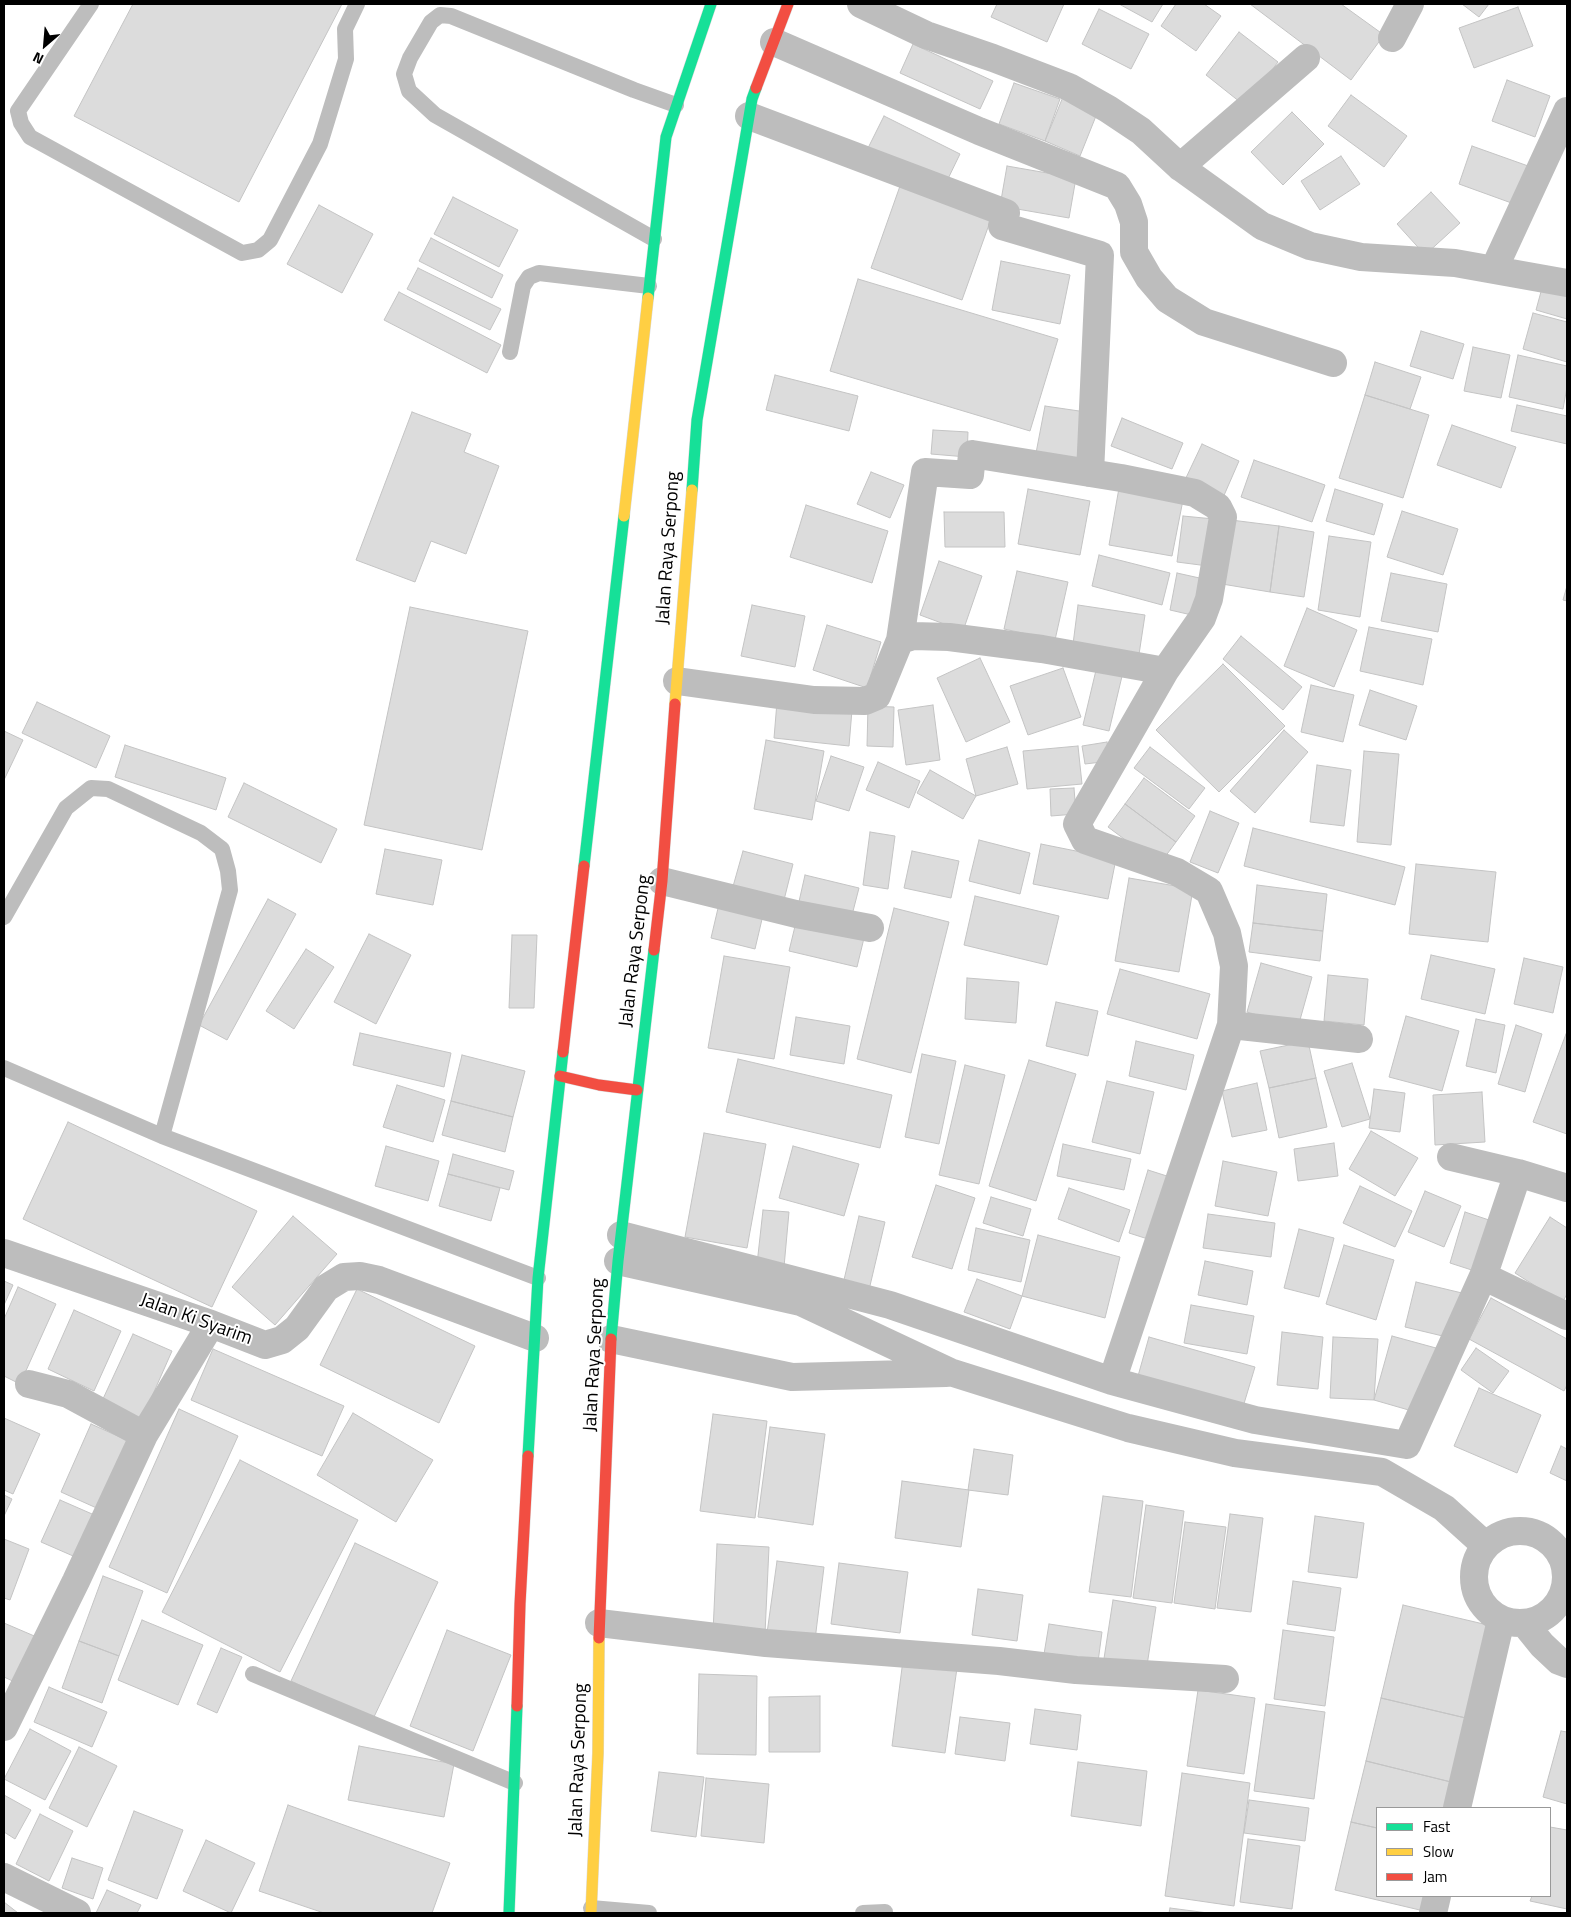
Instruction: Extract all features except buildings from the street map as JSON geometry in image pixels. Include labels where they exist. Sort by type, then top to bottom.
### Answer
[{"type":"main road","points":[[509,1913],[520,1604],[538,1278],[666,137],[711,4]]},
{"type":"main road","name":"Jalan Raya Serpong","points":[[591,1911],[598,1753],[599,1623],[611,1339],[637,1090],[662,881],[697,420],[752,99],[788,4]]},
{"type":"main road","points":[[560,1076],[599,1085],[637,1090]]},
{"type":"street","points":[[861,4],[926,35],[994,58],[1068,87],[1108,109],[1141,132],[1180,167],[1262,226],[1310,246],[1361,257],[1455,263],[1567,283]]},
{"type":"street","points":[[1392,38],[1410,4]]},
{"type":"street","points":[[774,42],[979,131],[1117,186],[1128,204],[1134,222],[1134,252],[1149,278],[1167,299],[1204,322],[1332,363]]},
{"type":"street","points":[[1180,167],[1306,58]]},
{"type":"street","points":[[1494,269],[1567,111]]},
{"type":"street","points":[[749,116],[1006,213],[1002,226],[1100,255],[1090,474]]},
{"type":"street","points":[[677,680],[814,700],[865,701],[877,696],[900,640],[925,472],[970,475],[972,454],[1195,493],[1218,507],[1223,517],[1209,599],[1202,618],[1165,671],[1077,824],[1085,840],[1177,872],[1209,891],[1227,933],[1234,966],[1231,1025],[1112,1381]]},
{"type":"street","points":[[900,640],[913,636],[949,637],[1042,649],[1165,671]]},
{"type":"street","points":[[662,881],[796,914],[870,928]]},
{"type":"street","points":[[1231,1025],[1359,1039]]},
{"type":"street","points":[[1451,1157],[1518,1173],[1567,1188]]},
{"type":"street","points":[[621,1235],[890,1305],[1112,1381],[1255,1420],[1407,1445],[1483,1276],[1518,1173]]},
{"type":"street","name":"Jalan Ki Syarim","points":[[4,1253],[211,1324],[265,1345],[282,1340],[297,1328],[326,1288],[344,1277],[360,1276],[380,1280],[536,1338]]},
{"type":"street","points":[[618,1262],[801,1302],[950,1372],[1128,1428],[1235,1453],[1382,1472],[1444,1508],[1485,1546]]},
{"type":"street","points":[[1483,1276],[1567,1316]]},
{"type":"street","points":[[4,1727],[76,1581],[144,1436],[211,1324]]},
{"type":"street","points":[[611,1339],[792,1377],[950,1372]]},
{"type":"street","points":[[29,1384],[68,1394],[144,1436]]},
{"type":"street","points":[[1512,1622],[1550,1612],[1566,1589],[1565,1567],[1557,1549],[1541,1536],[1521,1531],[1501,1534],[1485,1546],[1474,1565],[1475,1588],[1483,1606],[1512,1622],[1559,1661],[1567,1664]]},
{"type":"street","points":[[1457,1807],[1512,1622]]},
{"type":"street","points":[[599,1623],[766,1643],[999,1661],[1076,1670],[1225,1679]]},
{"type":"street","points":[[4,1878],[77,1913]]},
{"type":"street","points":[[1433,1913],[1437,1897]]},
{"type":"lane","points":[[91,4],[18,111],[21,123],[30,137],[242,253],[258,250],[270,240],[320,144],[346,60],[345,29],[357,4]]},
{"type":"lane","points":[[654,239],[435,115],[409,91],[404,74],[410,58],[431,22],[440,15],[451,16],[634,90],[676,105]]},
{"type":"lane","points":[[510,352],[523,286],[529,277],[538,273],[649,286]]},
{"type":"lane","points":[[4,916],[66,808],[91,788],[108,789],[201,833],[222,849],[228,871],[230,890],[162,1136]]},
{"type":"lane","points":[[4,1068],[162,1136],[538,1278]]},
{"type":"lane","points":[[253,1674],[515,1783]]},
{"type":"lane","points":[[591,1911],[649,1913]]},
{"type":"lane","points":[[863,1913],[885,1912]]},
{"type":"traffic: fast","points":[[648,298],[666,137],[711,4]]},
{"type":"traffic: fast","points":[[692,490],[697,420],[752,99],[756,88]]},
{"type":"traffic: fast","points":[[584,866],[624,516]]},
{"type":"traffic: fast","points":[[611,1339],[618,1261],[654,950]]},
{"type":"traffic: fast","points":[[528,1456],[538,1278],[563,1052]]},
{"type":"traffic: fast","points":[[509,1913],[517,1706]]},
{"type":"traffic: slow","points":[[624,516],[648,298]]},
{"type":"traffic: slow","points":[[675,704],[692,490]]},
{"type":"traffic: slow","points":[[591,1913],[598,1753],[599,1638]]},
{"type":"traffic: jam","points":[[756,88],[788,4]]},
{"type":"traffic: jam","points":[[654,950],[662,881],[675,704]]},
{"type":"traffic: jam","points":[[563,1052],[584,866]]},
{"type":"traffic: jam","points":[[560,1076],[599,1085],[637,1090]]},
{"type":"traffic: jam","points":[[599,1638],[611,1339]]},
{"type":"traffic: jam","points":[[517,1706],[528,1456]]}]
